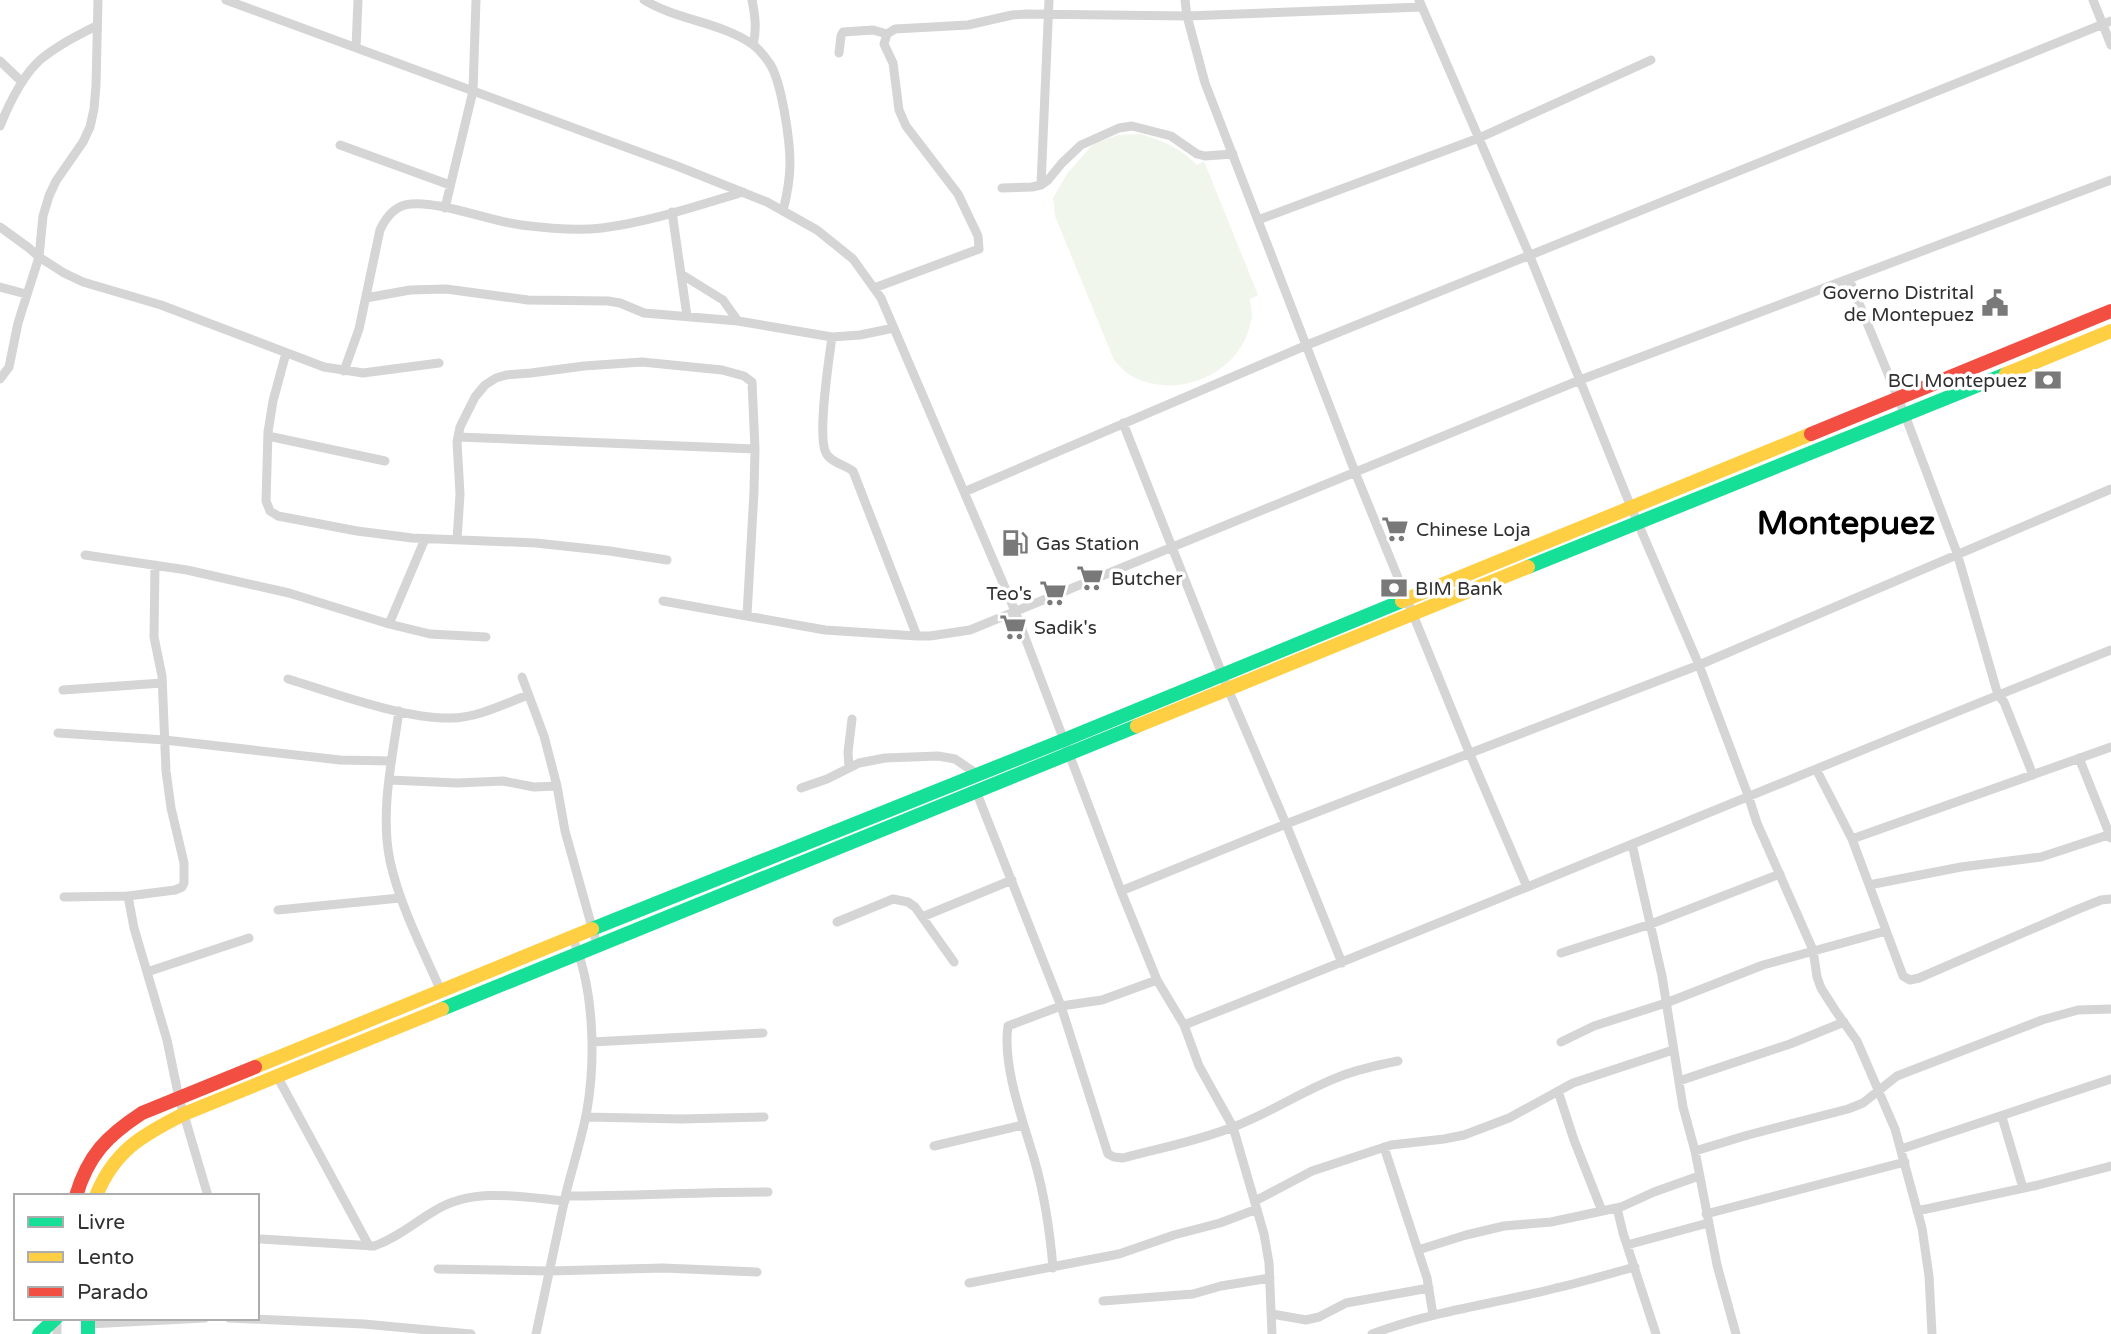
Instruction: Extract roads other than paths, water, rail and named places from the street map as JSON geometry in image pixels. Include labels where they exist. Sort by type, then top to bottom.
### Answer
[{"type":"main road","points":[[97,1194],[107,1169],[124,1150],[146,1133],[184,1114],[976,791],[1223,674],[2111,311]]},
{"type":"main road","points":[[77,1194],[91,1158],[113,1132],[142,1113],[179,1097],[977,774],[1067,746],[1228,689],[2111,331]]},
{"type":"main road","points":[[2017,350],[2025,366]]},
{"type":"main road","points":[[1747,461],[1753,476]]},
{"type":"main road","points":[[876,815],[882,829]]},
{"type":"main road","points":[[38,1334],[54,1320]]},
{"type":"street","points":[[0,379],[9,367],[26,294],[39,257],[43,216],[49,196],[90,127],[96,85],[98,0]]},
{"type":"street","points":[[226,0],[743,192],[817,230],[853,259],[881,298],[1015,611],[1157,980],[1184,1025],[1199,1066],[1233,1127],[1264,1234],[1270,1278],[1272,1334]]},
{"type":"street","points":[[356,48],[358,0]]},
{"type":"street","points":[[445,208],[473,91],[476,0]]},
{"type":"street","points":[[644,0],[729,32],[753,45],[771,65],[780,90],[790,163],[788,193],[783,211]]},
{"type":"street","points":[[752,0],[755,16],[753,45]]},
{"type":"street","points":[[1041,185],[1049,0]]},
{"type":"street","points":[[1185,0],[1205,83],[1355,472],[1527,887]]},
{"type":"street","points":[[2093,0],[2107,23],[2111,45]]},
{"type":"street","points":[[874,288],[979,249],[980,245],[958,194],[906,126],[899,110],[893,63],[884,44],[887,34],[895,29],[968,25],[1012,15],[1187,16],[1420,3],[1529,254],[1631,507],[1699,665],[1757,823],[1814,950],[1821,988],[1857,1041],[1895,1129],[1922,1228],[1929,1276],[1932,1334]]},
{"type":"street","points":[[964,492],[1307,345],[2107,23]]},
{"type":"street","points":[[0,126],[22,82],[38,61],[96,26]]},
{"type":"street","points":[[839,53],[843,32],[873,30],[887,34]]},
{"type":"street","points":[[1258,220],[1479,138],[1651,60]]},
{"type":"street","points":[[0,61],[22,82]]},
{"type":"street","points":[[1002,188],[1041,185],[1081,145],[1119,128],[1132,126],[1171,136],[1197,154],[1233,154]]},
{"type":"street","points":[[340,145],[450,185]]},
{"type":"street","points":[[663,601],[825,630],[930,636],[970,630],[1580,380],[2111,180]]},
{"type":"street","points":[[344,371],[359,329],[380,230],[386,216],[396,209],[409,204],[427,204],[523,226],[602,228],[743,192]]},
{"type":"street","points":[[672,212],[687,316]]},
{"type":"street","points":[[0,227],[39,257],[83,282],[161,305],[324,368],[363,373],[439,363]]},
{"type":"street","points":[[681,274],[723,300],[738,321]]},
{"type":"street","points":[[1849,279],[1958,554],[1998,695],[2004,702],[2033,775]]},
{"type":"street","points":[[0,287],[26,294]]},
{"type":"street","points":[[366,298],[410,290],[446,289],[528,299],[608,301],[644,313],[738,321],[832,337],[894,328]]},
{"type":"street","points":[[832,337],[823,425],[826,453],[831,459],[853,471],[917,636]]},
{"type":"street","points":[[286,353],[273,401],[268,436],[266,501],[270,511],[278,516],[357,531],[425,539],[536,543],[667,560]]},
{"type":"street","points":[[457,540],[460,494],[458,437],[464,416],[485,385],[496,378],[584,366],[642,362],[722,370],[748,378],[752,382],[755,449],[747,615]]},
{"type":"street","points":[[1123,423],[1228,689],[1342,963]]},
{"type":"street","points":[[268,436],[385,461]]},
{"type":"street","points":[[458,437],[755,449]]},
{"type":"street","points":[[1121,891],[1469,752],[1699,665],[2111,489]]},
{"type":"street","points":[[389,624],[425,539]]},
{"type":"street","points":[[85,555],[155,565],[289,593],[430,634],[486,636]]},
{"type":"street","points":[[64,897],[128,896],[175,890],[184,883],[184,863],[171,808],[166,771],[162,683],[154,637],[155,565]]},
{"type":"street","points":[[1184,1025],[2111,650]]},
{"type":"street","points":[[522,677],[544,736],[565,831],[597,946]]},
{"type":"street","points":[[288,679],[399,711],[451,718],[468,716],[528,695]]},
{"type":"street","points":[[63,690],[162,683]]},
{"type":"street","points":[[399,711],[386,816],[390,859],[400,898],[441,991]]},
{"type":"street","points":[[849,768],[852,719]]},
{"type":"street","points":[[58,733],[164,740],[340,760],[391,761]]},
{"type":"street","points":[[1852,839],[2111,747]]},
{"type":"street","points":[[801,788],[859,763],[885,758],[938,756],[955,759],[977,774]]},
{"type":"street","points":[[1869,885],[1961,867],[2041,857],[2110,836],[2079,758]]},
{"type":"street","points":[[1816,769],[1852,839],[1903,976],[1910,980],[2076,910],[2111,899]]},
{"type":"street","points":[[389,780],[457,783],[503,781],[534,787],[557,786]]},
{"type":"street","points":[[976,791],[1040,947],[1108,1153],[1114,1157],[1123,1158],[1202,1138],[1278,1108],[1338,1077],[1362,1068],[1398,1061]]},
{"type":"street","points":[[1632,844],[1651,923],[1683,1107],[1735,1334]]},
{"type":"street","points":[[1561,953],[1651,923],[1780,874]]},
{"type":"street","points":[[922,917],[1012,880]]},
{"type":"street","points":[[128,896],[134,928],[167,1040],[179,1097],[207,1194]]},
{"type":"street","points":[[278,910],[400,898]]},
{"type":"street","points":[[838,922],[893,900],[908,902],[915,907],[954,962]]},
{"type":"street","points":[[1561,1042],[1594,1026],[1666,1003],[1763,965],[1886,932]]},
{"type":"street","points":[[536,1334],[565,1198],[586,1117],[590,1086],[592,1042],[586,988],[579,953],[572,937]]},
{"type":"street","points":[[147,972],[249,938]]},
{"type":"street","points":[[1053,1268],[1045,1201],[1023,1125],[1010,1066],[1008,1026],[1061,1006],[1102,1000],[1157,980]]},
{"type":"street","points":[[1695,1151],[1848,1109],[1863,1102],[1897,1076],[2042,1020],[2078,1010],[2111,1009]]},
{"type":"street","points":[[1679,1082],[1790,1044],[1844,1022]]},
{"type":"street","points":[[592,1042],[763,1033]]},
{"type":"street","points":[[969,1283],[1119,1254],[1220,1223],[1312,1171],[1384,1147],[1464,1135],[1531,1108],[1573,1083],[1673,1050]]},
{"type":"street","points":[[277,1076],[369,1247]]},
{"type":"street","points":[[1901,1150],[2111,1079]]},
{"type":"street","points":[[1558,1091],[1602,1211]]},
{"type":"street","points":[[586,1117],[764,1117]]},
{"type":"street","points":[[2002,1117],[2023,1188]]},
{"type":"street","points":[[934,1146],[1023,1125]]},
{"type":"street","points":[[1384,1147],[1418,1250],[1429,1288],[1433,1315]]},
{"type":"street","points":[[1627,1245],[1707,1218],[1905,1163]]},
{"type":"street","points":[[1917,1211],[2111,1166]]},
{"type":"street","points":[[1418,1250],[1504,1226],[1551,1222],[1617,1208],[1699,1176]]},
{"type":"street","points":[[261,1239],[369,1247],[388,1241],[437,1209],[456,1200],[475,1196],[565,1198],[693,1192],[768,1192]]},
{"type":"street","points":[[1617,1208],[1656,1334]]},
{"type":"street","points":[[1372,1334],[1401,1323],[1555,1289],[1635,1267]]},
{"type":"street","points":[[438,1269],[663,1268],[757,1272]]},
{"type":"street","points":[[1103,1301],[1193,1294],[1221,1286],[1270,1278]]},
{"type":"street","points":[[1272,1314],[1307,1320],[1346,1303],[1429,1288]]},
{"type":"street","points":[[259,1319],[364,1324],[471,1334]]},
{"type":"street","points":[[89,1328],[182,1320]]},
{"type":"place","name":"Governo Distrital de Montepuez","points":[[1995,303]]},
{"type":"place","name":"BCI Montepuez","points":[[2048,380]]},
{"type":"place","name":"Chinese Loja","points":[[1395,529]]},
{"type":"place","name":"Gas Station","points":[[1015,543]]},
{"type":"place","name":"Butcher","points":[[1090,578]]},
{"type":"place","name":"BIM Bank","points":[[1394,588]]},
{"type":"place","name":"Teo's","points":[[1053,593]]},
{"type":"place","name":"Sadik's","points":[[1013,627]]},
{"type":"district","name":"Montepuez","points":[[1846,522]]}]
